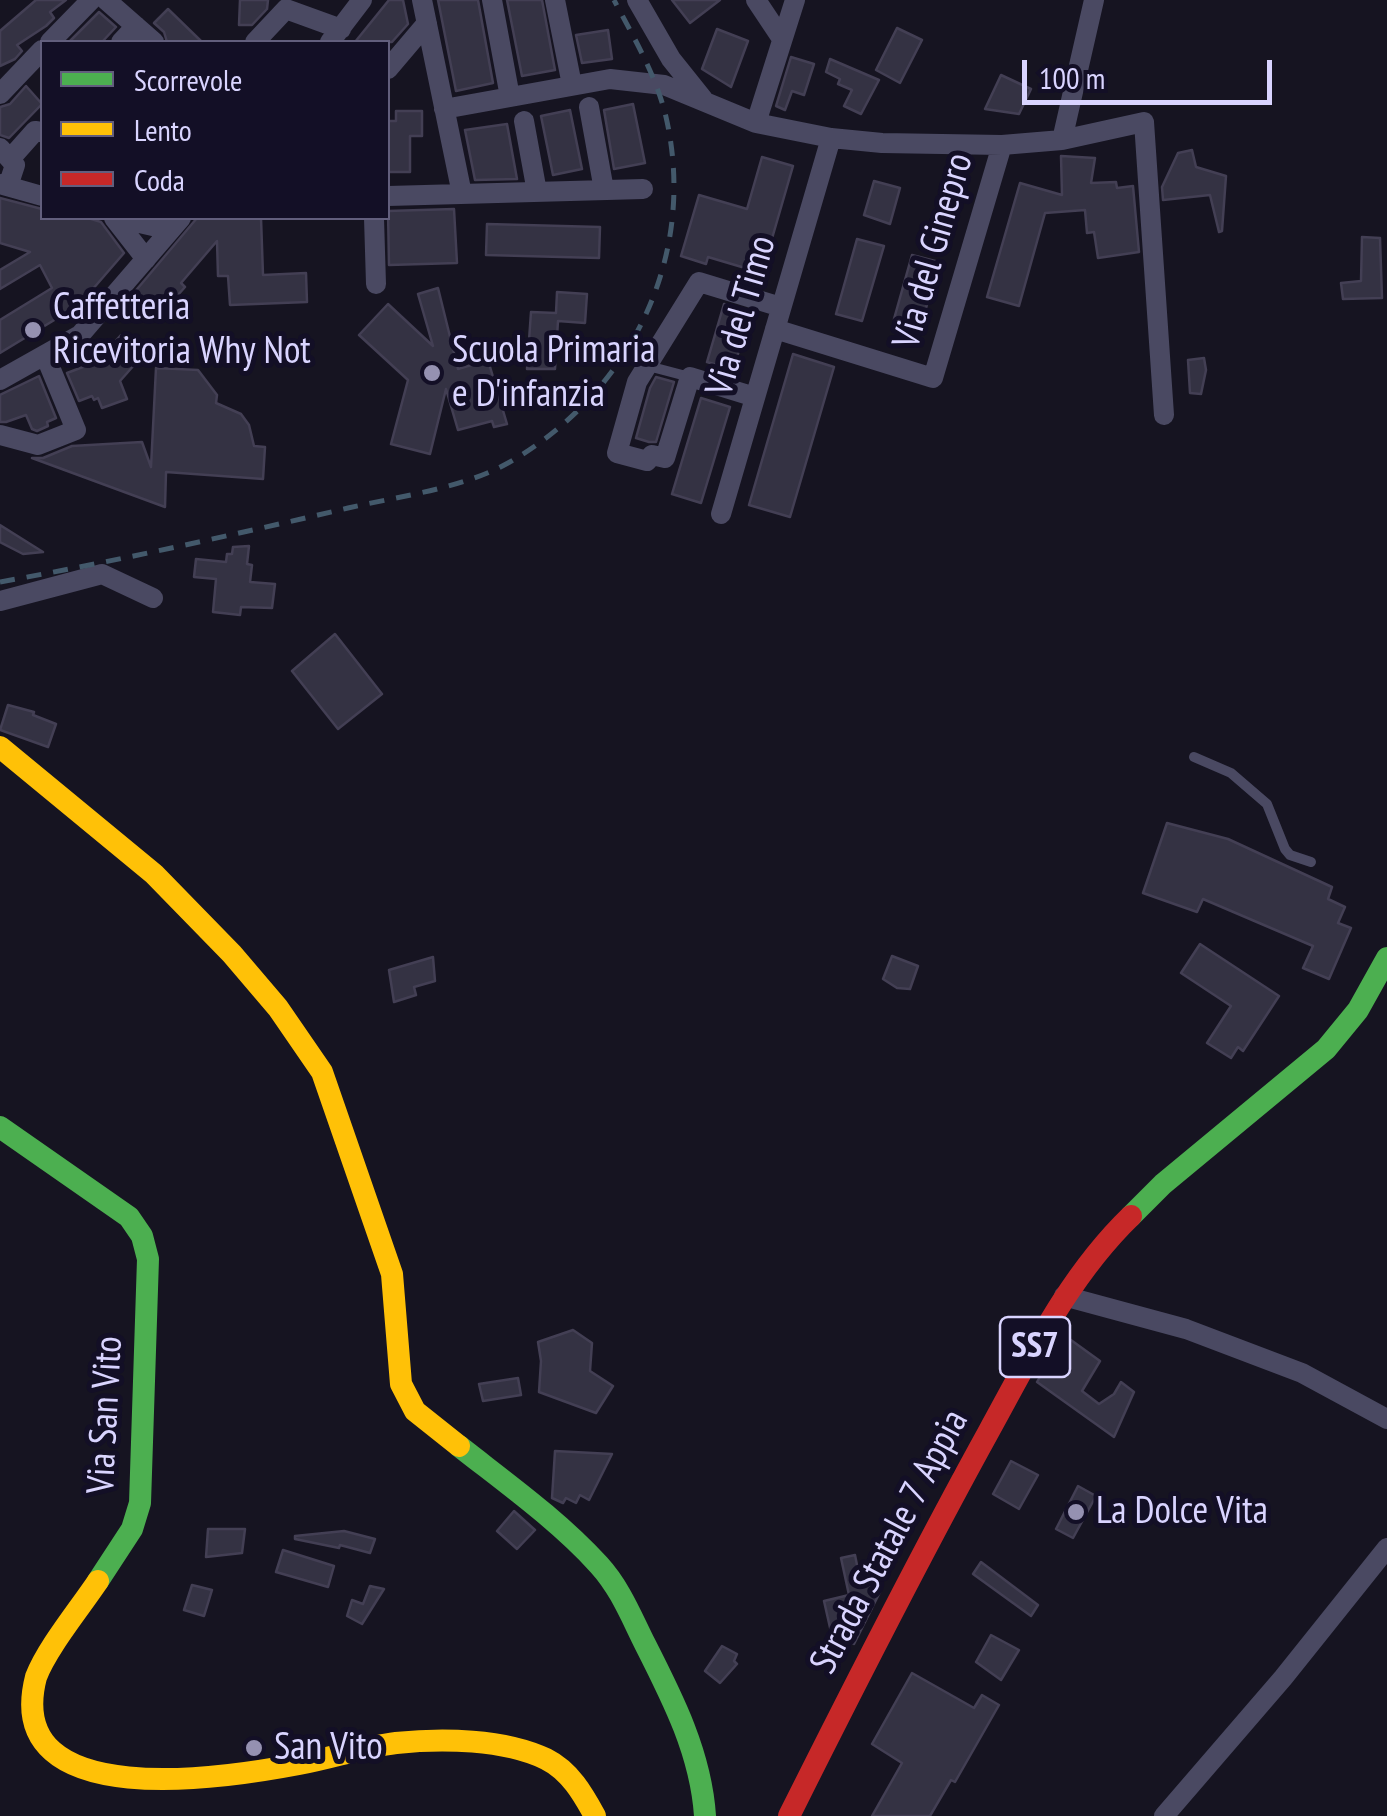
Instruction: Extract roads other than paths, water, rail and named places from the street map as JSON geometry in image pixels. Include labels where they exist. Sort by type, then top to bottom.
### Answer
[{"type":"street","points":[[52,40],[91,0]]},
{"type":"street","points":[[106,0],[152,40]]},
{"type":"street","points":[[258,40],[286,9],[336,36],[362,0]]},
{"type":"street","points":[[422,0],[462,194]]},
{"type":"street","points":[[492,0],[510,96]]},
{"type":"street","points":[[555,0],[572,84]]},
{"type":"street","points":[[637,0],[704,101]]},
{"type":"street","points":[[756,0],[782,39]]},
{"type":"street","points":[[756,123],[795,0]]},
{"type":"street","points":[[1062,140],[1094,0]]},
{"type":"street","points":[[390,67],[427,22]]},
{"type":"street","points":[[122,40],[136,26]]},
{"type":"street","points":[[0,94],[40,52]]},
{"type":"street","points":[[444,109],[610,79],[664,85],[756,123],[830,138],[1002,144],[1062,140],[1144,122],[1164,415]]},
{"type":"street","points":[[589,107],[604,190]]},
{"type":"street","points":[[524,120],[538,192]]},
{"type":"street","points":[[40,132],[5,153],[15,165],[4,185],[40,195]]},
{"type":"street","name":"Via del Timo","points":[[721,514],[830,138]]},
{"type":"street","name":"Via del Ginepro","points":[[775,329],[933,378],[1002,144]]},
{"type":"street","points":[[390,196],[643,189]]},
{"type":"street","points":[[126,220],[146,259]]},
{"type":"street","points":[[142,220],[176,224]]},
{"type":"street","points":[[374,220],[376,284]]},
{"type":"street","points":[[0,380],[80,335],[176,224]]},
{"type":"street","points":[[755,397],[690,377],[665,458],[652,454],[647,461],[617,453],[637,382],[699,282],[781,307]]},
{"type":"street","points":[[0,435],[38,446],[76,430],[45,355]]},
{"type":"street","points":[[0,600],[102,574],[153,598]]},
{"type":"street","points":[[0,747],[154,874],[278,1008],[322,1072],[392,1274],[401,1384],[415,1411],[528,1500],[597,1563],[617,1587],[698,1759],[706,1816]]},
{"type":"street","name":"Strada Statale 7 Appia","points":[[789,1816],[911,1572],[1064,1296],[1108,1238],[1163,1184],[1326,1049],[1358,1010],[1387,958]]},
{"type":"street","name":"Via San Vito","points":[[0,1127],[129,1217],[142,1236],[148,1260],[140,1503],[132,1528],[36,1675],[29,1700],[29,1724],[38,1746],[50,1759],[69,1769],[109,1778],[177,1779],[283,1768],[407,1742],[512,1750],[542,1757],[556,1765],[570,1777],[595,1816]]},
{"type":"street","points":[[1064,1296],[1186,1329],[1302,1373],[1387,1419]]},
{"type":"street","points":[[1164,1816],[1283,1678],[1387,1548]]},
{"type":"lane","points":[[647,366],[690,377]]},
{"type":"lane","points":[[1194,757],[1231,772],[1267,804],[1285,849],[1290,855],[1311,862]]},
{"type":"railway","points":[[0,582],[175,547],[470,479],[508,463],[551,434],[589,399],[620,359],[645,316],[663,269],[672,220],[673,169],[662,101],[614,0]]},
{"type":"place","name":"Caffetteria Ricevitoria Why Not","points":[[33,330]]},
{"type":"place","name":"Scuola Primaria e D'infanzia","points":[[432,373]]},
{"type":"place","name":"La Dolce Vita","points":[[1076,1512]]},
{"type":"place","name":"San Vito","points":[[254,1748]]}]
